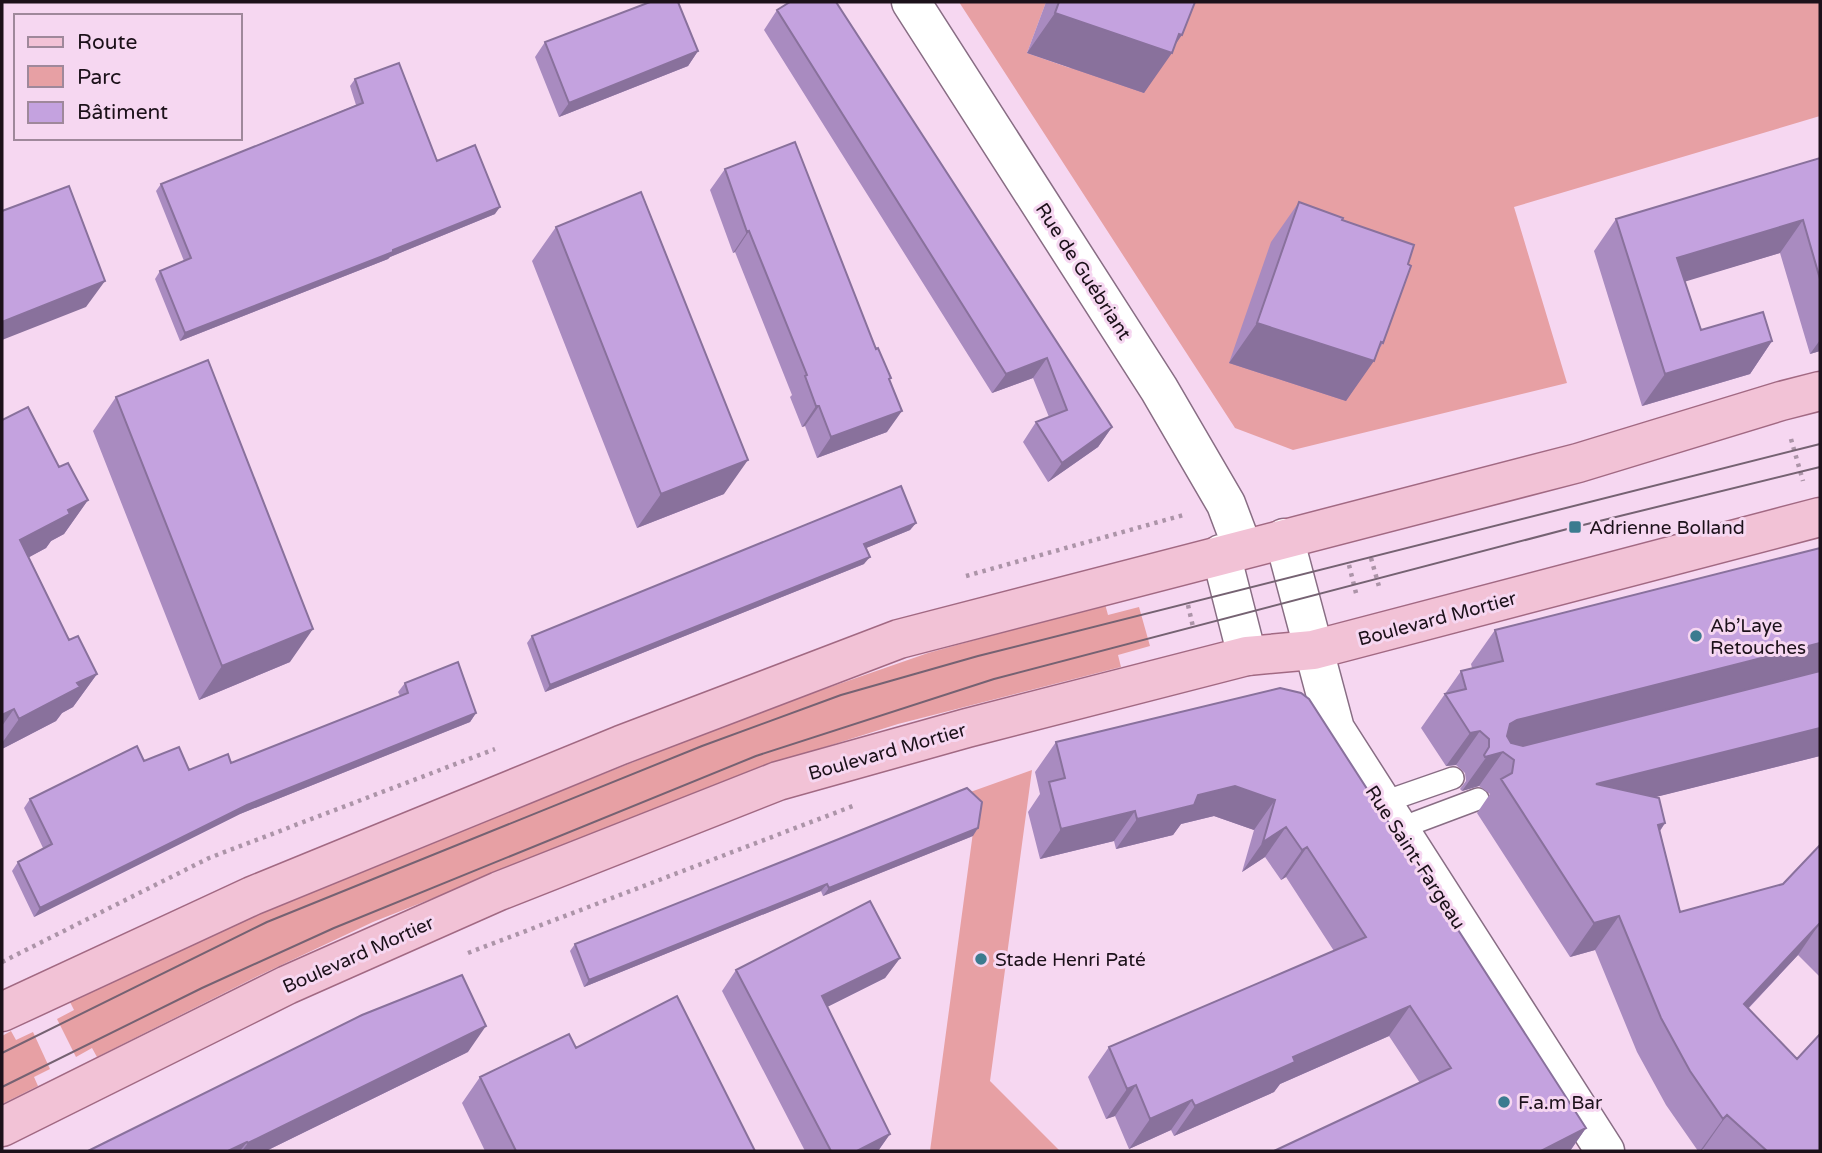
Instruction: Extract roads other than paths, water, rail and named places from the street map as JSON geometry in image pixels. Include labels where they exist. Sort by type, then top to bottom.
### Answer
[{"type":"main road","points":[[2,1012],[265,891],[621,745],[886,644],[1232,551],[1578,463],[1820,391]]},
{"type":"main road","name":"Boulevard Mortier","points":[[2,1127],[299,979],[499,891],[778,781],[967,728],[1247,656],[1314,650],[1813,504]]},
{"type":"street","name":"Rue de Guébriant","points":[[911,2],[1160,389],[1226,504],[1247,656]]},
{"type":"street","name":"Rue Saint-Fargeau","points":[[1284,538],[1335,729],[1605,1151]]},
{"type":"lane","points":[[1390,816],[1453,778]]},
{"type":"lane","points":[[1390,816],[1478,799]]},
{"type":"tram line","points":[[2,1053],[267,922],[702,746],[841,695],[978,656],[1820,444]]},
{"type":"tram line","points":[[2,1087],[202,988],[334,928],[756,756],[994,679],[1575,527],[1820,467]]},
{"type":"place","name":"Adrienne Bolland","points":[[1575,527]]},
{"type":"place","name":"Ab’Laye Retouches","points":[[1696,636]]},
{"type":"place","name":"Stade Henri Paté","points":[[981,959]]},
{"type":"place","name":"F.a.m Bar","points":[[1504,1102]]}]
